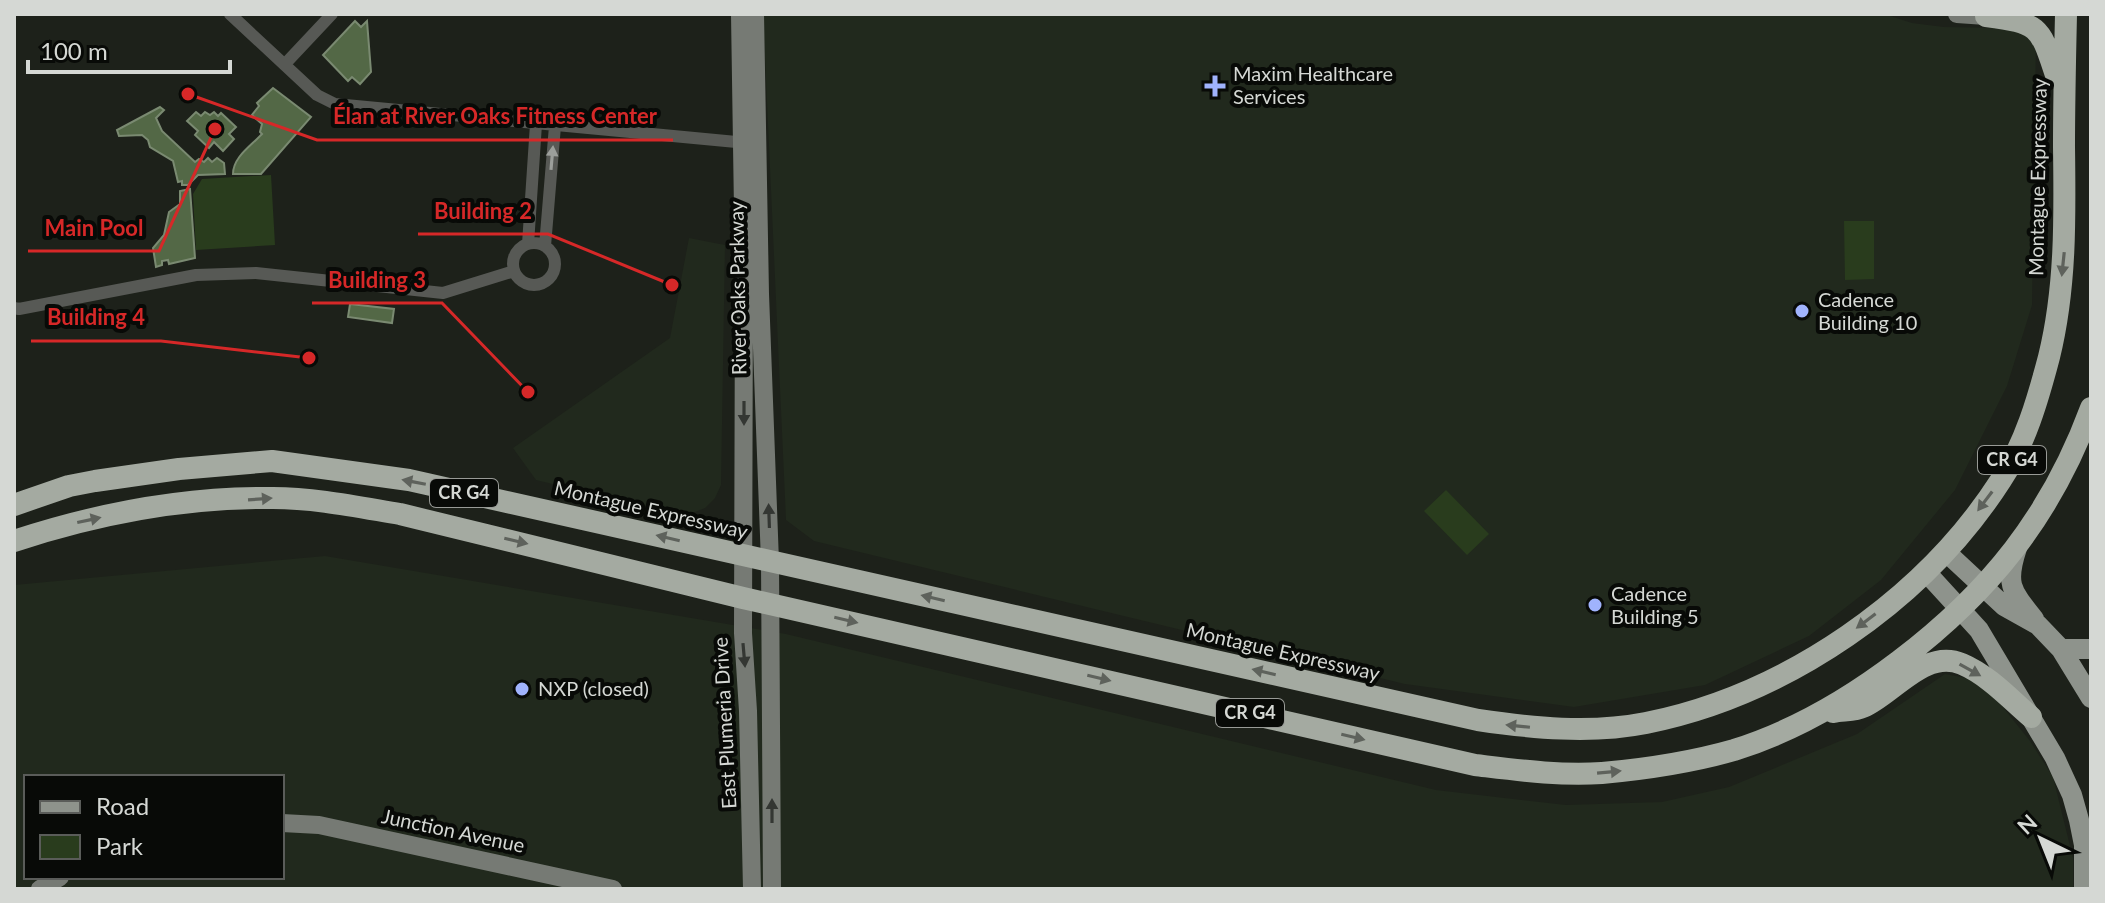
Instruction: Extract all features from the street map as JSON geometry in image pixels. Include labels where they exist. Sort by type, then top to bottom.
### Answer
[{"type":"highway","name":"Montague Expressway","points":[[14,505],[69,486],[95,481],[179,469],[272,461],[409,480],[1478,720],[1523,727],[1597,728],[1646,723],[1700,708],[1770,681],[1808,661],[1853,630],[1911,588],[1946,552],[2007,469],[2035,408],[2050,354],[2065,241],[2066,14]]},
{"type":"highway","points":[[1991,15],[2013,19],[2038,31],[2046,42],[2064,96]]},
{"type":"highway","name":"CR G4","points":[[14,541],[104,516],[182,504],[273,498],[343,504],[400,514],[743,598],[1475,765],[1526,771],[1599,773],[1647,768],[1734,750],[1824,713],[1859,692],[1939,631],[1984,587],[2018,544],[2067,463],[2091,408]]},
{"type":"highway","points":[[1824,713],[1862,708],[1931,663],[1951,661],[1962,664],[1987,680],[2031,717]]},
{"type":"main road","points":[[2018,544],[2009,571],[2012,591],[2061,649],[2091,698]]},
{"type":"main road","points":[[1946,552],[2004,606],[2038,625]]},
{"type":"main road","points":[[1926,572],[1962,610],[1990,648],[2055,758],[2072,795],[2084,845],[2084,889]]},
{"type":"main road","points":[[2061,649],[2091,649]]},
{"type":"street","points":[[230,14],[317,95],[335,104],[750,144]]},
{"type":"street","points":[[285,64],[332,14]]},
{"type":"street","name":"River Oaks Parkway","points":[[740,14],[751,155],[752,223],[759,236],[770,562]]},
{"type":"street","name":"River Oaks Parkway","points":[[744,555],[744,275],[755,14]]},
{"type":"street","points":[[1957,14],[1991,15]]},
{"type":"street","points":[[528,244],[536,124]]},
{"type":"street","points":[[545,246],[555,126]]},
{"type":"street","points":[[528,244],[545,246],[553,255],[555,267],[545,283],[526,284],[514,271],[515,254],[528,244]]},
{"type":"street","points":[[14,308],[196,275],[256,273],[443,293],[514,271]]},
{"type":"street","points":[[744,275],[750,283],[752,295],[753,359],[762,378]]},
{"type":"street","name":"East Plumeria Drive","points":[[744,555],[752,889]]},
{"type":"street","points":[[770,562],[772,889]]},
{"type":"street","name":"Junction Avenue","points":[[284,823],[306,822],[613,889]]},
{"type":"shaded area","points":[[763,14],[1884,14],[1912,23],[1944,27],[2006,28],[2036,39],[2032,305],[2007,386],[1955,490],[1881,580],[1809,636],[1705,685],[1574,707],[1405,684],[814,541],[786,520]]},
{"type":"shaded area","points":[[355,21],[361,27],[367,21],[371,72],[360,84],[352,77],[348,81],[323,55]]},
{"type":"shaded area","points":[[273,88],[311,117],[261,174],[233,174],[239,157],[262,134],[262,124],[252,115],[259,106],[257,103]]},
{"type":"shaded area","points":[[160,107],[164,110],[156,118],[162,131],[195,162],[199,159],[204,162],[208,158],[212,162],[217,158],[224,163],[225,174],[198,175],[188,185],[182,185],[182,181],[178,182],[173,161],[150,147],[142,135],[119,136],[117,130]]},
{"type":"shaded area","points":[[196,112],[201,116],[205,112],[210,115],[214,112],[218,116],[221,113],[236,127],[229,134],[234,139],[223,151],[214,142],[209,148],[195,135],[198,131],[187,121]]},
{"type":"shaded area","points":[[190,189],[195,258],[169,264],[168,260],[162,261],[162,265],[156,267],[153,248],[164,235],[169,212],[180,204],[180,191]]},
{"type":"shaded area","points":[[689,238],[725,245],[721,485],[715,498],[705,508],[677,514],[536,480],[513,448],[670,338]]},
{"type":"shaded area","points":[[350,304],[394,309],[392,323],[348,317]]},
{"type":"shaded area","points":[[325,556],[786,634],[1436,790],[1566,805],[1662,802],[1729,787],[1857,734],[1945,674],[1982,681],[2030,741],[2053,777],[2073,858],[2073,889],[14,889],[14,585]]},
{"type":"green space","points":[[271,175],[275,245],[196,250],[193,194],[202,179]]},
{"type":"green space","points":[[1844,221],[1874,221],[1874,279],[1845,280]]},
{"type":"green space","points":[[1446,490],[1489,534],[1467,555],[1424,511]]},
{"type":"place","name":"Maxim Healthcare Services","points":[[1215,86]]},
{"type":"place","name":"Élan at River Oaks Fitness Center","points":[[188,94]]},
{"type":"place","name":"Main Pool","points":[[215,129]]},
{"type":"place","name":"Building 2","points":[[672,285]]},
{"type":"place","name":"Cadence Building 10","points":[[1802,311]]},
{"type":"place","name":"Building 4","points":[[309,358]]},
{"type":"place","name":"Building 3","points":[[528,392]]},
{"type":"place","name":"Cadence Building 5","points":[[1595,605]]},
{"type":"place","name":"NXP (closed)","points":[[522,689]]}]
